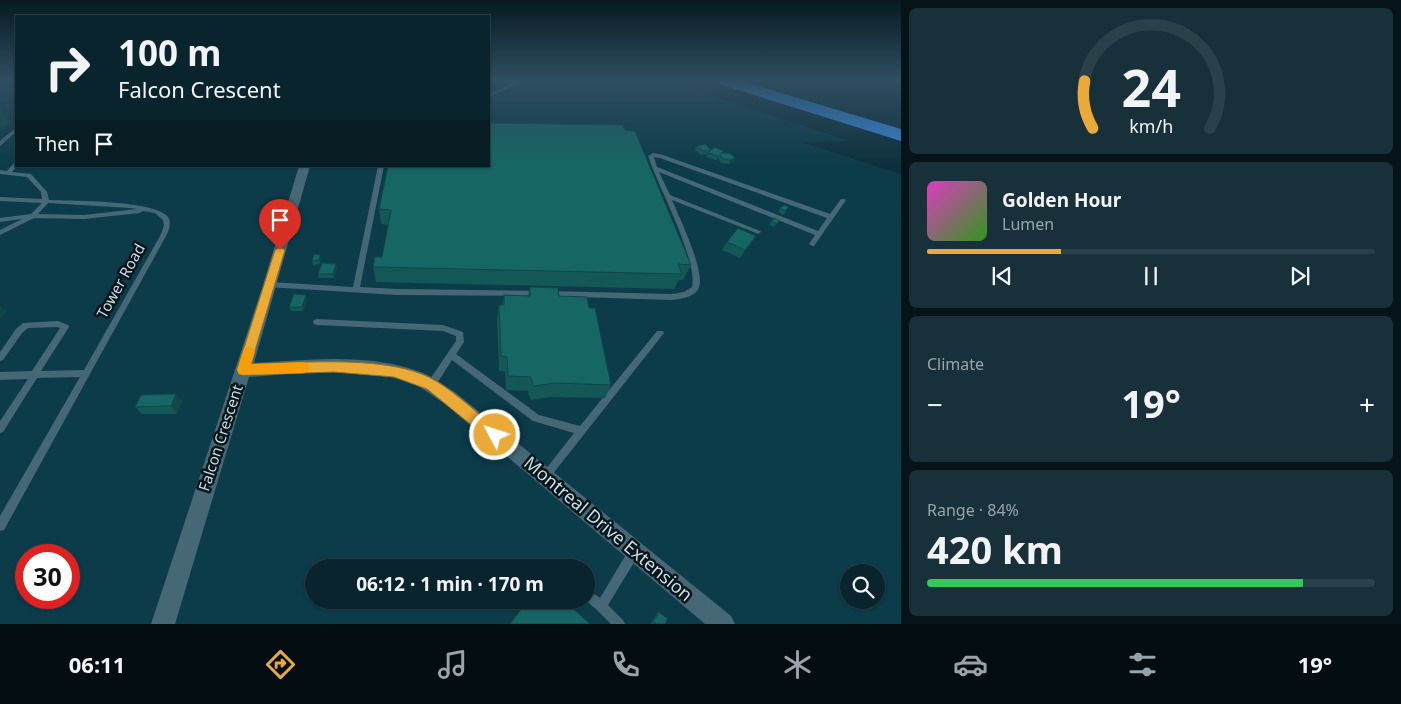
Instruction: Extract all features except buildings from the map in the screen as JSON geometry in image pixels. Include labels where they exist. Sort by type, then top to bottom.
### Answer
[{"type":"highway","points":[[814,108],[901,135]]},
{"type":"highway","points":[[854,108],[901,122]]},
{"type":"street","name":"Falcon Crescent","points":[[163,624],[270,285],[305,167]]},
{"type":"street","name":"Montreal Drive Extension","points":[[243,370],[334,366],[394,372],[417,378],[431,385],[545,476],[722,624]]},
{"type":"lane","points":[[0,144],[15,131]]},
{"type":"lane","points":[[270,285],[356,290],[662,297],[686,295],[694,288],[696,275],[693,259],[651,155],[661,156],[831,217]]},
{"type":"lane","points":[[9,172],[15,165]]},
{"type":"lane","points":[[356,290],[380,167]]},
{"type":"lane","points":[[655,168],[819,234]]},
{"type":"lane","points":[[0,172],[24,173],[31,176],[44,192],[46,202]]},
{"type":"lane","points":[[667,196],[758,232]]},
{"type":"lane","points":[[0,199],[106,204],[150,210]]},
{"type":"lane","points":[[812,244],[843,200]]},
{"type":"lane","points":[[0,233],[34,216],[46,202]]},
{"type":"lane","points":[[0,220],[34,216],[63,218],[97,216],[150,210]]},
{"type":"lane","name":"Tower Road","points":[[0,526],[167,226],[163,215],[150,210]]},
{"type":"lane","points":[[317,322],[453,330],[460,334],[461,338],[452,355],[431,385]]},
{"type":"lane","points":[[0,358],[19,331],[26,325],[62,324],[64,329],[0,429]]},
{"type":"lane","points":[[545,476],[660,333]]},
{"type":"lane","points":[[452,355],[536,418],[582,431]]},
{"type":"lane","points":[[0,376],[86,373]]},
{"type":"lane","points":[[602,606],[635,551]]},
{"type":"lane","points":[[595,601],[619,624]]},
{"type":"shaded area","points":[[0,108],[15,108],[15,167],[490,167],[490,108],[749,108],[850,141],[801,142],[901,174],[901,624],[0,624]]},
{"type":"slow traffic","points":[[249,352],[243,370],[304,368]]},
{"type":"route","points":[[280,250],[243,370],[334,366],[394,372],[417,378],[431,385],[495,435]]}]
